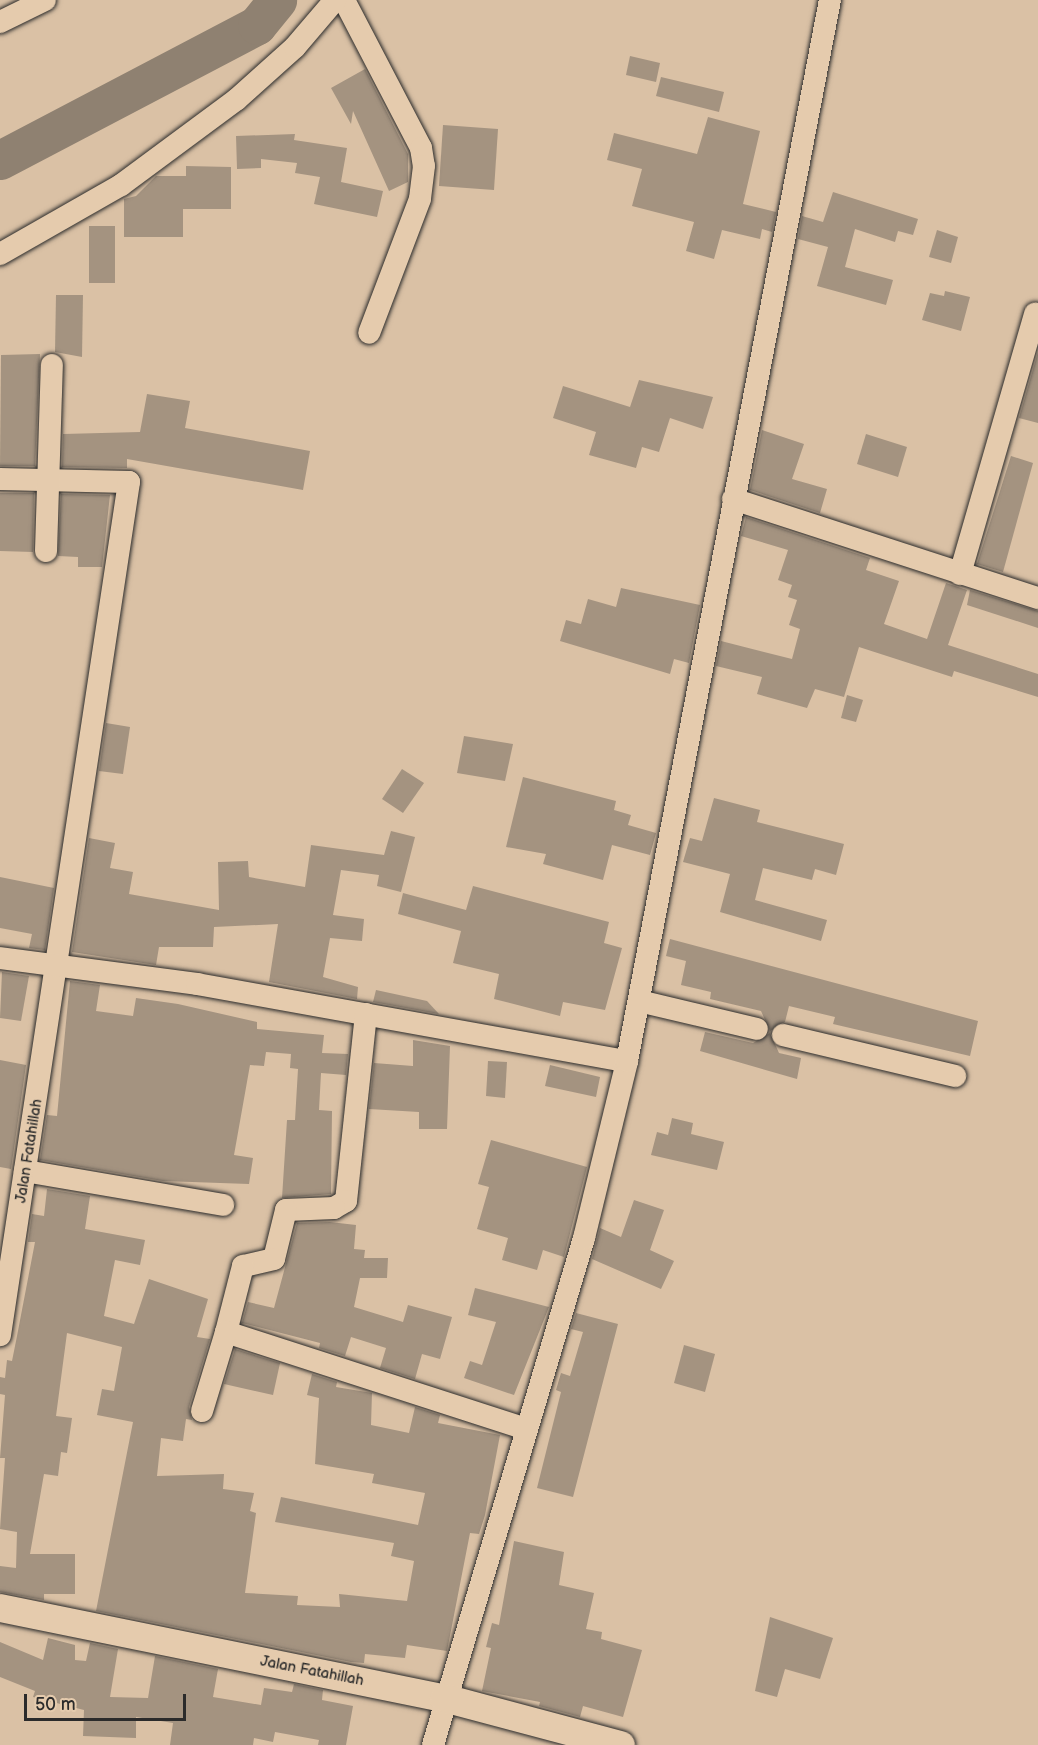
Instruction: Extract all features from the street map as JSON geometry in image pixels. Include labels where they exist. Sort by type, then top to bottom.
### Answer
[{"type":"street","points":[[0,22],[45,0]]},
{"type":"street","points":[[0,254],[121,185],[236,100],[295,47],[335,0]]},
{"type":"street","points":[[344,0],[421,148],[424,166],[420,199],[369,333]]},
{"type":"street","points":[[433,1745],[444,1698],[524,1428],[584,1238],[627,1061],[830,0]]},
{"type":"street","points":[[960,574],[1035,314]]},
{"type":"street","points":[[46,551],[52,365]]},
{"type":"street","points":[[0,479],[49,479]]},
{"type":"street","name":"Jalan Fatahillah","points":[[0,1335],[4,1286],[25,1171],[129,482],[49,479]]},
{"type":"street","points":[[733,499],[1038,598]]},
{"type":"street","points":[[0,958],[197,984],[627,1061]]},
{"type":"street","points":[[639,1000],[757,1029]]},
{"type":"street","points":[[202,1411],[243,1266],[274,1259],[286,1210],[334,1208],[346,1201],[366,1014]]},
{"type":"street","points":[[783,1035],[955,1076]]},
{"type":"street","points":[[25,1171],[223,1205]]},
{"type":"street","points":[[226,1332],[524,1428]]},
{"type":"street","name":"Jalan Fatahillah","points":[[0,1608],[444,1698],[621,1745]]},
{"type":"building","points":[[630,56],[660,63],[656,82],[626,75]]},
{"type":"building","points":[[365,69],[408,154],[408,182],[389,191],[353,111],[351,124],[331,88]]},
{"type":"building","points":[[661,77],[724,92],[719,112],[656,96]]},
{"type":"building","points":[[708,117],[760,131],[743,204],[776,212],[772,232],[762,229],[760,239],[722,230],[714,259],[686,251],[694,222],[632,206],[642,169],[607,160],[614,133],[697,154]]},
{"type":"building","points":[[443,125],[498,129],[494,190],[439,186]]},
{"type":"building","points":[[295,134],[294,140],[347,148],[341,182],[383,191],[377,217],[314,204],[320,177],[295,173],[297,163],[261,159],[261,168],[237,169],[236,136]]},
{"type":"building","points":[[186,166],[231,167],[231,209],[183,209],[183,237],[124,237],[124,199],[136,196],[156,176],[186,176]]},
{"type":"building","points":[[833,192],[918,219],[913,235],[898,231],[895,242],[855,229],[845,267],[893,280],[886,305],[817,286],[828,247],[798,239],[802,216],[823,222]]},
{"type":"building","points":[[89,226],[115,226],[115,283],[89,283]]},
{"type":"building","points":[[937,230],[958,237],[951,263],[929,257]]},
{"type":"building","points":[[945,291],[970,297],[961,331],[922,320],[930,293],[944,296]]},
{"type":"building","points":[[56,295],[83,295],[82,357],[55,352]]},
{"type":"building","points":[[1038,352],[1038,423],[1019,418]]},
{"type":"building","points":[[40,354],[35,466],[0,466],[1,355]]},
{"type":"building","points":[[639,380],[713,397],[703,429],[670,418],[659,452],[642,447],[636,468],[589,455],[596,432],[553,418],[563,386],[630,407]]},
{"type":"building","points":[[147,394],[190,401],[185,428],[310,451],[303,490],[127,459],[127,468],[62,467],[63,434],[140,432]]},
{"type":"building","points":[[762,430],[804,444],[792,479],[827,489],[820,513],[750,490]]},
{"type":"building","points":[[866,434],[907,447],[898,477],[857,464]]},
{"type":"building","points":[[1011,456],[1033,463],[1003,572],[977,564]]},
{"type":"building","points":[[0,493],[34,493],[33,552],[0,551]]},
{"type":"building","points":[[61,494],[110,495],[102,567],[78,567],[78,557],[58,556]]},
{"type":"building","points":[[746,517],[870,558],[866,570],[899,581],[884,624],[927,639],[946,583],[967,590],[948,645],[1038,674],[1038,697],[954,671],[952,677],[859,647],[844,697],[815,689],[807,708],[757,694],[762,677],[716,666],[721,641],[792,659],[800,629],[789,625],[797,600],[788,597],[792,585],[778,580],[788,550],[741,536]]},
{"type":"building","points":[[621,588],[700,605],[689,663],[674,659],[670,674],[560,641],[566,620],[581,624],[588,599],[616,607]]},
{"type":"building","points":[[970,590],[1038,611],[1038,628],[967,605]]},
{"type":"building","points":[[847,695],[863,700],[856,722],[841,718]]},
{"type":"building","points":[[106,723],[130,727],[123,774],[99,771]]},
{"type":"building","points":[[464,736],[513,744],[505,781],[457,773]]},
{"type":"building","points":[[402,769],[424,783],[403,813],[382,799]]},
{"type":"building","points":[[523,777],[616,801],[614,810],[631,815],[628,825],[656,833],[650,855],[612,845],[603,880],[543,864],[546,854],[506,847]]},
{"type":"building","points":[[714,798],[760,810],[757,822],[844,844],[836,875],[815,869],[812,880],[763,868],[755,900],[827,920],[821,941],[720,912],[730,874],[683,862],[690,838],[702,841]]},
{"type":"building","points":[[391,831],[415,837],[401,892],[377,886],[379,875],[341,870],[333,915],[364,919],[362,941],[330,938],[323,977],[358,987],[357,999],[269,982],[278,924],[214,927],[213,947],[159,947],[156,965],[72,952],[89,838],[115,843],[110,868],[133,872],[129,894],[219,910],[218,862],[248,861],[249,877],[305,887],[311,845],[384,855]]},
{"type":"building","points":[[0,877],[54,888],[45,950],[29,948],[32,934],[0,928]]},
{"type":"building","points":[[473,886],[609,922],[604,943],[622,948],[605,1010],[563,1002],[560,1016],[494,999],[499,974],[453,963],[461,931],[398,914],[403,893],[466,910]]},
{"type":"building","points":[[670,939],[978,1021],[970,1056],[833,1024],[835,1017],[789,1006],[785,1022],[770,1031],[761,1011],[710,999],[711,992],[681,985],[686,961],[666,956]]},
{"type":"building","points":[[2,972],[29,976],[21,1021],[0,1018]]},
{"type":"building","points":[[70,981],[100,985],[96,1011],[133,1016],[136,998],[178,1004],[257,1022],[257,1029],[324,1035],[322,1053],[348,1054],[346,1075],[321,1073],[319,1110],[332,1111],[331,1194],[282,1198],[287,1120],[295,1120],[298,1069],[290,1068],[291,1054],[266,1052],[264,1066],[250,1065],[234,1155],[253,1158],[249,1184],[163,1181],[40,1160],[47,1115],[57,1116]]},
{"type":"building","points":[[376,990],[427,1001],[439,1014],[373,1002]]},
{"type":"building","points":[[705,1032],[753,1043],[770,1033],[779,1053],[801,1058],[797,1079],[700,1051]]},
{"type":"building","points":[[413,1040],[450,1046],[447,1129],[419,1129],[419,1112],[369,1109],[374,1063],[413,1066]]},
{"type":"building","points":[[0,1060],[26,1065],[11,1169],[0,1167]]},
{"type":"building","points":[[488,1061],[507,1062],[505,1098],[486,1096]]},
{"type":"building","points":[[550,1065],[600,1077],[596,1097],[545,1086]]},
{"type":"building","points":[[672,1118],[693,1123],[691,1134],[724,1142],[717,1170],[651,1155],[657,1132],[668,1135]]},
{"type":"building","points":[[491,1140],[587,1167],[564,1257],[543,1250],[537,1270],[502,1260],[508,1238],[477,1229],[489,1187],[478,1184]]},
{"type":"building","points":[[47,1189],[90,1196],[85,1229],[145,1240],[140,1265],[115,1260],[104,1316],[134,1324],[149,1279],[208,1299],[197,1337],[210,1339],[189,1407],[192,1420],[186,1419],[183,1441],[161,1438],[157,1476],[224,1474],[223,1489],[254,1493],[250,1511],[256,1513],[245,1593],[298,1596],[297,1605],[340,1607],[339,1594],[407,1601],[414,1561],[391,1556],[394,1543],[275,1522],[281,1497],[418,1525],[425,1493],[372,1483],[374,1474],[315,1464],[319,1398],[307,1395],[312,1374],[337,1382],[336,1387],[372,1393],[371,1425],[409,1433],[415,1407],[440,1415],[438,1423],[500,1435],[485,1515],[479,1534],[470,1533],[447,1651],[407,1645],[405,1658],[365,1654],[364,1663],[351,1662],[96,1611],[133,1422],[97,1415],[102,1389],[114,1391],[122,1347],[67,1333],[56,1416],[72,1418],[67,1453],[61,1452],[58,1476],[44,1474],[30,1554],[75,1554],[75,1594],[44,1594],[44,1600],[0,1592],[0,1566],[16,1568],[17,1532],[0,1529],[5,1458],[0,1458],[5,1395],[0,1394],[0,1377],[5,1378],[7,1360],[12,1361],[17,1336],[35,1242],[28,1242],[32,1214],[44,1216]]},
{"type":"building","points":[[634,1200],[664,1210],[650,1250],[674,1261],[661,1289],[592,1259],[600,1228],[621,1237]]},
{"type":"building","points":[[330,1222],[356,1225],[354,1249],[365,1250],[364,1258],[388,1258],[387,1278],[360,1278],[354,1307],[403,1322],[408,1305],[452,1317],[440,1359],[422,1354],[415,1379],[380,1368],[386,1348],[351,1337],[345,1356],[319,1348],[320,1343],[242,1323],[248,1302],[274,1308],[297,1223]]},
{"type":"building","points":[[475,1288],[549,1307],[514,1395],[464,1378],[470,1361],[482,1365],[496,1322],[468,1315]]},
{"type":"building","points":[[576,1313],[618,1324],[573,1497],[537,1488],[561,1392],[556,1390],[561,1373],[570,1376],[583,1332],[571,1329]]},
{"type":"building","points":[[684,1345],[715,1354],[705,1392],[674,1383]]},
{"type":"building","points":[[235,1349],[280,1363],[273,1395],[224,1384]]},
{"type":"building","points":[[514,1541],[564,1552],[559,1585],[594,1593],[586,1629],[602,1632],[601,1639],[642,1650],[623,1717],[583,1706],[580,1717],[539,1706],[540,1702],[482,1691],[491,1648],[486,1647],[492,1623],[499,1625]]},
{"type":"building","points":[[770,1617],[833,1638],[820,1679],[785,1669],[777,1697],[755,1691]]},
{"type":"building","points":[[48,1638],[75,1645],[75,1660],[86,1661],[90,1643],[118,1649],[110,1697],[148,1698],[155,1656],[218,1669],[213,1697],[261,1705],[264,1688],[292,1692],[294,1684],[323,1690],[322,1700],[353,1706],[346,1745],[318,1745],[319,1740],[275,1732],[273,1742],[254,1738],[253,1745],[170,1745],[173,1723],[136,1717],[136,1738],[83,1736],[84,1710],[33,1697],[35,1691],[0,1677],[0,1642],[43,1660]]},
{"type":"waterway","points":[[0,160],[257,25],[277,0]]}]
